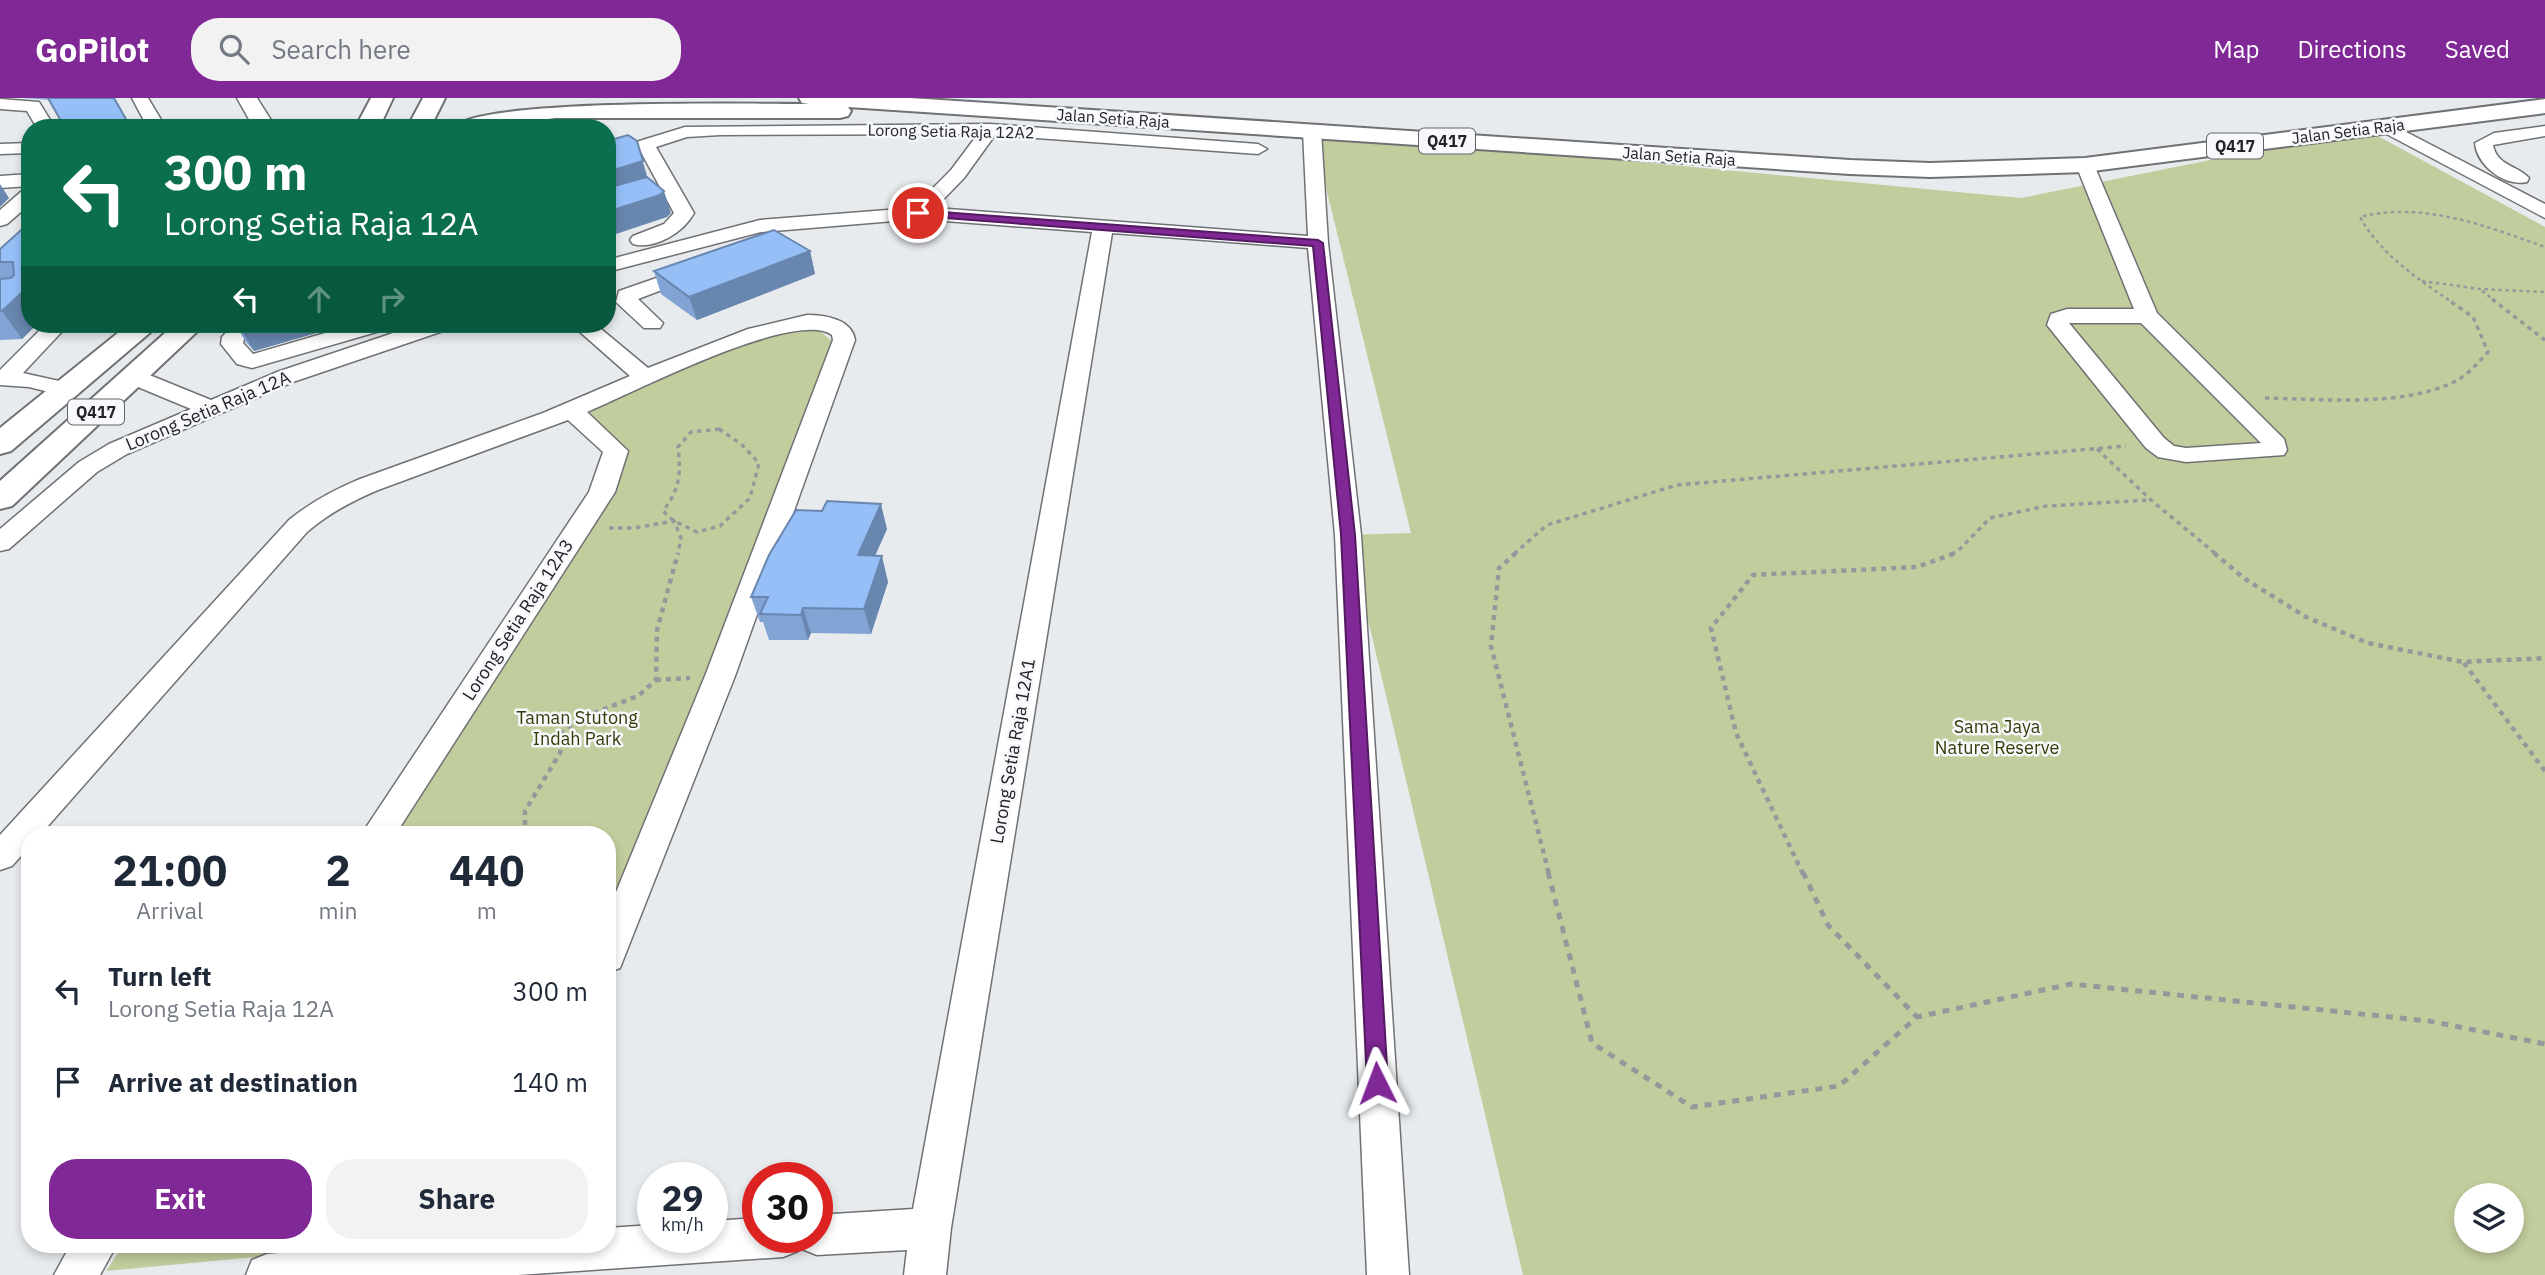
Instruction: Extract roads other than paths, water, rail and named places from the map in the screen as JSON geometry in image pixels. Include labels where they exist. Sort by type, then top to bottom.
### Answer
[{"type":"highway","points":[[372,119],[382,98]]},
{"type":"highway","points":[[423,119],[434,98]]},
{"type":"highway","name":"Jalan Setia Raja","points":[[810,98],[1850,167],[1971,169],[2085,165],[2545,106]]},
{"type":"highway","name":"Jalan Setia Raja","points":[[1030,98],[1912,156],[1980,155],[2133,142],[2470,98]]},
{"type":"highway","points":[[500,119],[555,111],[788,113],[957,108]]},
{"type":"highway","points":[[2274,125],[2303,128],[2365,121],[2385,126]]},
{"type":"highway","points":[[1980,155],[2004,159],[2059,158],[2085,165]]},
{"type":"highway","name":"Q417","points":[[0,444],[136,333]]},
{"type":"highway","name":"Q417","points":[[0,499],[181,333]]},
{"type":"main road","points":[[247,98],[260,119]]},
{"type":"street","points":[[140,98],[152,119]]},
{"type":"street","points":[[0,103],[33,106],[41,119]]},
{"type":"street","points":[[616,248],[671,229],[680,223],[684,213],[646,145],[661,120],[652,112]]},
{"type":"street","points":[[2385,126],[2545,212]]},
{"type":"street","name":"Lorong Setia Raja 12A2","points":[[616,154],[685,132],[720,130],[989,130],[1258,149]]},
{"type":"street","points":[[918,213],[946,190],[967,165],[989,130]]},
{"type":"street","points":[[1312,131],[1318,243],[1348,535],[1388,1275]]},
{"type":"street","points":[[2545,131],[2494,138],[2484,143],[2484,154],[2491,164],[2545,192]]},
{"type":"street","points":[[0,149],[21,148]]},
{"type":"street","points":[[2085,165],[2147,316],[2275,444],[2275,450],[2186,455],[2167,452],[2155,443],[2058,325],[2059,319],[2067,316],[2147,316]]},
{"type":"street","points":[[0,182],[21,181]]},
{"type":"street","points":[[645,193],[669,185]]},
{"type":"street","points":[[0,194],[21,193]]},
{"type":"street","points":[[0,220],[21,201]]},
{"type":"street","points":[[616,263],[760,226],[918,213],[1318,243]]},
{"type":"street","points":[[773,246],[778,242],[785,224]]},
{"type":"street","name":"Lorong Setia Raja 12A1","points":[[925,1275],[930,1228],[1103,227]]},
{"type":"street","points":[[649,253],[674,277]]},
{"type":"street","points":[[652,323],[627,302],[627,296],[674,277],[714,265]]},
{"type":"street","points":[[28,826],[298,526],[320,506],[363,487],[571,410],[644,376],[785,325],[818,321],[830,324],[843,333],[844,341],[724,663],[616,935]]},
{"type":"street","points":[[2,378],[49,333]]},
{"type":"street","points":[[237,333],[232,344],[245,359],[252,361],[350,333]]},
{"type":"street","name":"Lorong Setia Raja 12A","points":[[0,543],[88,467],[153,432],[285,377],[415,333]]},
{"type":"street","points":[[593,333],[644,376]]},
{"type":"street","points":[[0,347],[36,345]]},
{"type":"street","points":[[134,377],[209,408]]},
{"type":"street","points":[[2,378],[29,380],[69,390]]},
{"type":"street","name":"Lorong Setia Raja 12A3","points":[[383,826],[602,492],[616,451],[571,410]]},
{"type":"street","points":[[0,857],[21,834]]},
{"type":"street","points":[[833,1234],[930,1228]]},
{"type":"street","points":[[616,1245],[742,1239]]},
{"type":"street","points":[[75,1275],[90,1253]]},
{"type":"street","points":[[267,1275],[468,1253]]},
{"type":"park label","name":"Taman Stutong Indah Park","points":[[577,728]]},
{"type":"park label","name":"Sama Jaya Nature Reserve","points":[[1997,737]]}]
